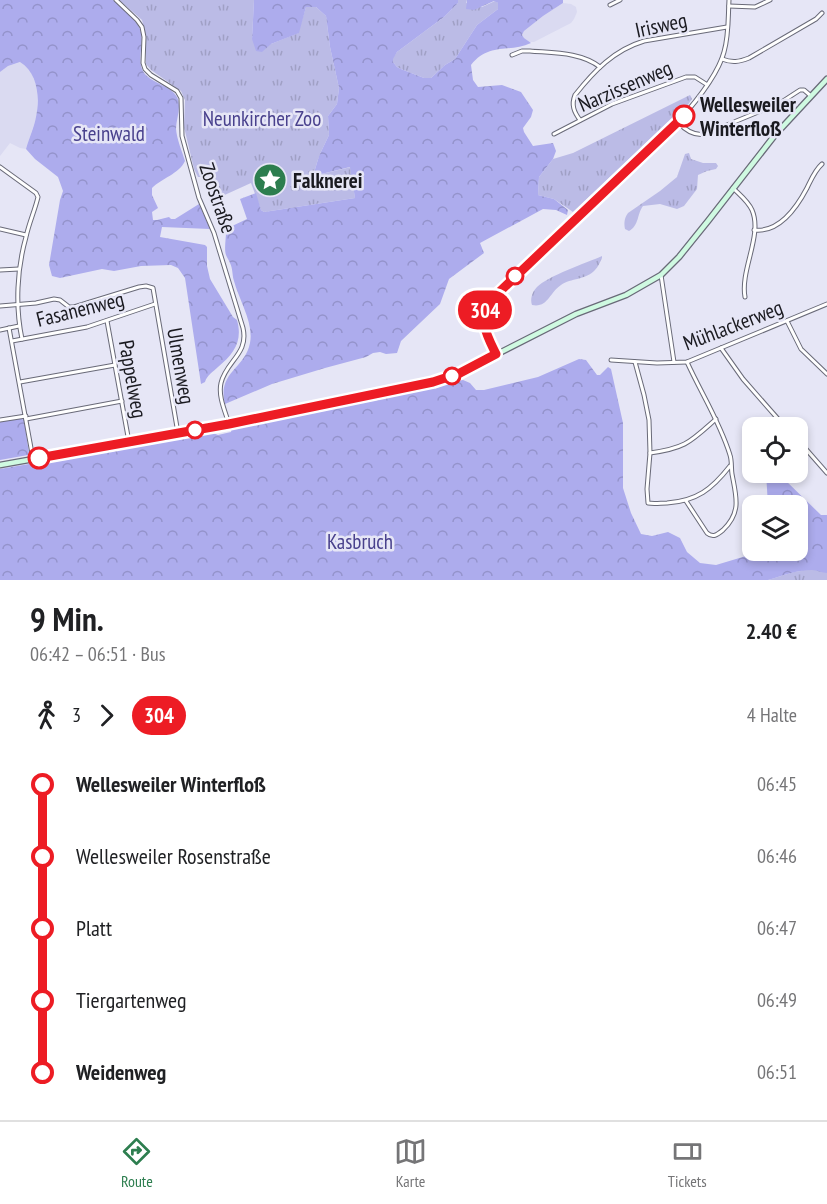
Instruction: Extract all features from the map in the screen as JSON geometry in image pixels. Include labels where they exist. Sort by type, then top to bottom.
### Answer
[{"type":"street","name":"Zoostraße","points":[[116,0],[142,27],[145,69],[177,91],[181,98],[182,136],[199,198],[214,233],[243,328],[242,348],[221,382],[221,398],[229,424]]},
{"type":"street","points":[[610,5],[620,0]]},
{"type":"street","points":[[496,354],[486,334],[483,319],[485,309],[493,298],[678,122],[696,101],[722,59],[727,39],[729,0]]},
{"type":"street","points":[[729,6],[755,7],[770,0]]},
{"type":"street","points":[[722,59],[738,62],[749,58],[816,20],[822,13]]},
{"type":"street","name":"Irisweg","points":[[580,120],[574,108],[573,99],[600,67],[616,53],[634,44],[651,40],[727,27]]},
{"type":"street","points":[[512,55],[530,51],[578,57],[590,60],[600,67]]},
{"type":"street","name":"Narzissenweg","points":[[554,134],[612,104],[686,77],[694,76],[707,84]]},
{"type":"street","points":[[0,465],[229,424],[433,382],[460,373],[576,314],[636,290],[661,275],[678,259],[776,135],[827,79]]},
{"type":"street","points":[[678,122],[688,131],[705,134],[780,103],[800,90],[804,90],[811,96]]},
{"type":"street","points":[[754,230],[760,231],[772,227],[784,219],[822,164]]},
{"type":"street","points":[[0,167],[38,196],[19,269],[18,305],[22,339]]},
{"type":"street","points":[[733,189],[745,199],[752,210],[755,223],[745,283],[745,297]]},
{"type":"street","points":[[0,229],[26,235]]},
{"type":"street","points":[[0,270],[19,269]]},
{"type":"street","points":[[661,275],[674,362]]},
{"type":"street","points":[[2,306],[54,299],[60,300],[69,307],[74,307],[139,286],[153,288],[155,304]]},
{"type":"street","name":"Fasanenweg","points":[[12,341],[74,330],[155,304]]},
{"type":"street","name":"Ulmenweg","points":[[155,304],[178,433]]},
{"type":"street","name":"Mühlackerweg","points":[[611,360],[687,362],[827,304]]},
{"type":"street","name":"Pappelweg","points":[[107,321],[129,442]]},
{"type":"street","points":[[786,321],[801,349],[827,374]]},
{"type":"street","points":[[0,330],[19,326]]},
{"type":"street","points":[[9,328],[33,459]]},
{"type":"street","points":[[721,348],[743,379],[776,417]]},
{"type":"street","points":[[635,362],[647,407],[650,453],[648,503],[672,503],[696,497],[718,481],[731,465]]},
{"type":"street","points":[[686,501],[710,536],[714,536],[725,528],[733,516],[737,502],[730,454],[716,419],[687,362]]},
{"type":"street","points":[[20,382],[115,365]]},
{"type":"street","points":[[0,420],[122,400]]},
{"type":"street","points":[[650,453],[666,451],[685,444],[716,419]]},
{"type":"street","points":[[808,451],[827,473]]},
{"type":"shaded area","points":[[563,3],[576,7],[577,12],[571,23],[534,42],[529,42],[524,38],[522,35],[524,31]]},
{"type":"shaded area","points":[[21,62],[31,72],[37,87],[37,115],[26,149],[10,143],[0,156],[0,72],[8,66]]},
{"type":"green space","name":"Steinwald","points":[[0,0],[113,0],[139,27],[142,39],[140,59],[143,71],[150,79],[171,90],[177,97],[179,109],[176,129],[185,161],[179,169],[152,188],[152,195],[158,208],[152,212],[153,220],[169,217],[175,219],[199,204],[210,229],[162,227],[160,237],[207,247],[210,279],[237,320],[239,328],[238,341],[233,352],[209,375],[205,382],[201,384],[185,278],[178,268],[171,265],[141,266],[114,271],[102,269],[60,278],[52,276],[49,265],[63,191],[58,177],[26,149],[38,102],[36,86],[31,73],[20,62],[0,72]]},
{"type":"green space","name":"Neunkircher Zoo","points":[[119,0],[254,0],[252,39],[271,44],[298,33],[306,7],[316,7],[326,16],[339,88],[337,104],[328,116],[329,135],[313,176],[351,167],[355,198],[264,212],[261,210],[251,183],[218,198],[207,177],[198,177],[194,169],[184,127],[185,100],[181,91],[146,64],[146,36],[142,20]]},
{"type":"green space","points":[[254,0],[458,0],[458,3],[444,17],[397,52],[393,59],[397,67],[401,69],[424,78],[431,78],[455,59],[477,25],[498,9],[498,3],[494,1],[474,10],[466,9],[467,0],[563,0],[563,3],[524,31],[522,35],[531,43],[485,53],[471,65],[473,80],[478,87],[502,85],[521,92],[533,110],[523,128],[524,132],[533,146],[553,143],[556,151],[553,159],[539,177],[538,195],[554,199],[568,210],[567,215],[556,210],[543,209],[480,243],[484,253],[449,279],[440,304],[401,341],[397,353],[373,353],[272,384],[225,404],[224,393],[228,377],[247,352],[251,335],[225,250],[226,232],[230,227],[247,219],[240,199],[256,193],[261,210],[264,212],[355,198],[350,167],[313,176],[329,135],[328,116],[337,104],[339,88],[326,16],[316,7],[306,7],[299,33],[271,44],[262,52],[256,51],[252,39]]},
{"type":"green space","points":[[458,0],[467,0],[466,3],[482,7],[495,1],[498,3],[498,9],[477,25],[455,59],[431,78],[424,78],[397,67],[392,59],[397,52],[444,17],[458,3]]},
{"type":"green space","points":[[690,95],[692,99],[682,113],[672,122],[668,122],[573,212],[554,199],[538,195],[539,177],[553,159],[573,153]]},
{"type":"green space","points":[[689,153],[691,159],[703,163],[716,163],[718,166],[716,169],[698,175],[697,189],[684,206],[677,209],[660,204],[643,206],[635,226],[629,231],[625,229],[628,213],[677,177],[685,154]]},
{"type":"green space","points":[[602,256],[598,266],[591,273],[557,288],[542,304],[532,305],[533,293],[542,283]]},
{"type":"green space","name":"Kasbruch","points":[[579,359],[586,360],[597,375],[608,367],[611,369],[623,423],[623,488],[641,534],[652,536],[668,532],[680,538],[687,552],[700,563],[716,565],[742,557],[742,561],[808,561],[808,502],[821,515],[827,515],[827,573],[806,570],[768,580],[0,580],[0,469],[208,431],[218,435],[231,432],[232,427],[463,380],[470,383],[476,390],[484,390],[538,377]]},
{"type":"green space","points":[[20,418],[24,420],[29,453],[0,460],[0,422]]},
{"type":"green space","points":[[767,483],[788,483],[800,495],[767,495]]},
{"type":"green space","points":[[827,554],[827,580],[768,580],[801,571]]},
{"type":"bus line","name":"304","points":[[39,458],[229,424],[433,382],[460,373],[496,354],[486,334],[483,319],[485,309],[493,298],[684,116]]},
{"type":"place","name":"Wellesweiler Winterfloß","points":[[684,116]]},
{"type":"place","name":"Falknerei","points":[[270,180]]}]
